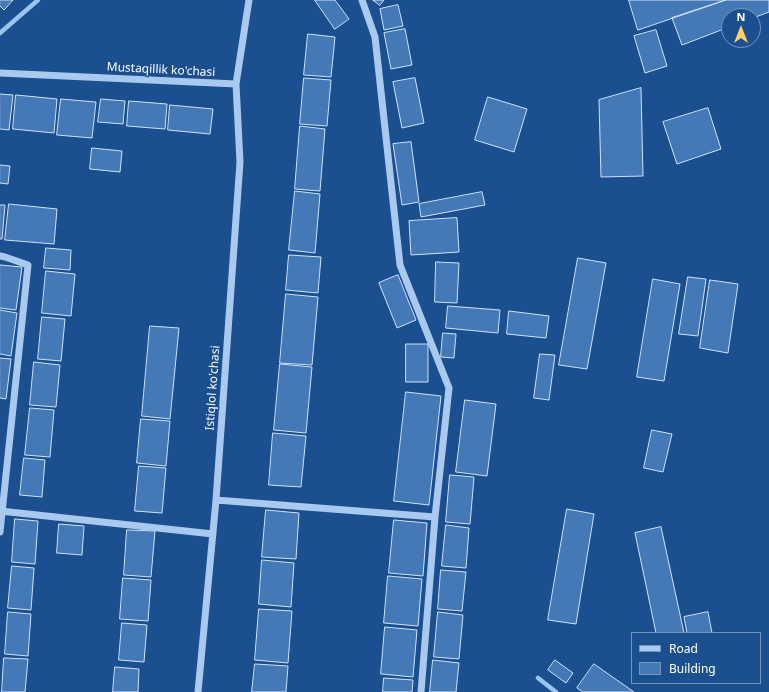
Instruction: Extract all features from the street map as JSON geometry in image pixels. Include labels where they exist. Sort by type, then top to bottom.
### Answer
[{"type":"street","points":[[236,84],[249,0]]},
{"type":"street","points":[[362,0],[375,37],[400,265],[449,388],[435,517],[421,692]]},
{"type":"street","name":"Mustaqillik ko'chasi","points":[[0,74],[236,84]]},
{"type":"street","name":"Istiqlol ko'chasi","points":[[198,692],[216,500],[240,162],[236,84]]},
{"type":"street","points":[[0,256],[28,265],[0,532]]},
{"type":"street","points":[[216,500],[435,517]]},
{"type":"street","points":[[1,511],[213,534]]},
{"type":"building","points":[[0,0],[13,0],[4,10],[0,6]]},
{"type":"building","points":[[315,0],[335,0],[349,19],[335,29]]},
{"type":"building","points":[[373,0],[384,0],[380,5]]},
{"type":"building","points":[[629,0],[726,0],[638,30]]},
{"type":"building","points":[[726,0],[769,0],[769,12],[761,15],[761,8],[721,8],[721,30],[682,45],[672,18]]},
{"type":"building","points":[[398,5],[403,26],[384,30],[380,9]]},
{"type":"building","points":[[405,29],[412,65],[391,69],[384,33]]},
{"type":"building","points":[[656,30],[667,66],[645,73],[634,36]]},
{"type":"building","points":[[308,34],[335,37],[331,77],[304,75]]},
{"type":"building","points":[[304,78],[331,80],[327,126],[300,124]]},
{"type":"building","points":[[415,78],[424,123],[402,128],[393,82]]},
{"type":"building","points":[[641,88],[643,176],[601,177],[599,100]]},
{"type":"building","points":[[0,94],[13,95],[9,130],[0,129]]},
{"type":"building","points":[[16,95],[57,99],[54,133],[13,129]]},
{"type":"building","points":[[488,97],[527,109],[514,152],[475,140]]},
{"type":"building","points":[[61,99],[96,102],[92,138],[57,135]]},
{"type":"building","points":[[101,99],[125,101],[123,124],[98,122]]},
{"type":"building","points":[[129,101],[167,104],[165,129],[127,126]]},
{"type":"building","points":[[170,105],[213,109],[210,134],[168,130]]},
{"type":"building","points":[[708,108],[721,149],[677,164],[663,122]]},
{"type":"building","points":[[300,126],[325,129],[320,191],[295,189]]},
{"type":"building","points":[[411,142],[419,202],[402,205],[393,144]]},
{"type":"building","points":[[92,148],[122,151],[120,172],[90,169]]},
{"type":"building","points":[[0,165],[10,166],[8,184],[0,183]]},
{"type":"building","points":[[295,191],[320,194],[315,253],[289,250]]},
{"type":"building","points":[[482,192],[485,205],[421,217],[419,204]]},
{"type":"building","points":[[9,204],[57,209],[54,244],[5,240]]},
{"type":"building","points":[[0,205],[5,205],[2,239],[0,239]]},
{"type":"building","points":[[457,218],[459,252],[411,255],[409,221]]},
{"type":"building","points":[[46,248],[71,250],[70,270],[44,268]]},
{"type":"building","points":[[289,255],[321,257],[318,293],[286,290]]},
{"type":"building","points":[[578,258],[606,263],[587,369],[559,365]]},
{"type":"building","points":[[436,262],[459,263],[457,303],[435,302]]},
{"type":"building","points":[[0,265],[22,267],[16,310],[0,308]]},
{"type":"building","points":[[46,271],[75,274],[71,316],[42,313]]},
{"type":"building","points":[[398,275],[416,320],[397,328],[379,283]]},
{"type":"building","points":[[688,277],[706,279],[698,336],[679,334]]},
{"type":"building","points":[[653,279],[680,284],[664,381],[637,377]]},
{"type":"building","points":[[710,280],[738,284],[728,353],[700,348]]},
{"type":"building","points":[[286,294],[318,297],[312,365],[280,363]]},
{"type":"building","points":[[448,306],[500,310],[498,333],[446,328]]},
{"type":"building","points":[[0,310],[17,313],[11,356],[0,354]]},
{"type":"building","points":[[509,311],[549,316],[546,338],[507,334]]},
{"type":"building","points":[[42,317],[65,319],[61,361],[38,359]]},
{"type":"building","points":[[150,326],[179,328],[170,419],[142,416]]},
{"type":"building","points":[[443,333],[456,334],[454,358],[441,357]]},
{"type":"building","points":[[406,344],[428,344],[428,382],[406,382]]},
{"type":"building","points":[[540,354],[555,355],[549,400],[534,398]]},
{"type":"building","points":[[0,358],[11,359],[6,399],[0,398]]},
{"type":"building","points":[[34,362],[60,365],[56,407],[30,405]]},
{"type":"building","points":[[280,364],[312,367],[306,433],[274,430]]},
{"type":"building","points":[[406,392],[441,396],[429,505],[394,501]]},
{"type":"building","points":[[465,400],[496,404],[487,476],[456,472]]},
{"type":"building","points":[[30,408],[54,410],[50,457],[25,455]]},
{"type":"building","points":[[141,419],[170,421],[166,466],[137,463]]},
{"type":"building","points":[[652,430],[672,434],[663,472],[644,468]]},
{"type":"building","points":[[273,433],[306,436],[301,487],[269,485]]},
{"type":"building","points":[[24,458],[45,460],[42,497],[20,495]]},
{"type":"building","points":[[139,466],[166,468],[162,513],[135,511]]},
{"type":"building","points":[[450,475],[474,477],[470,524],[446,522]]},
{"type":"building","points":[[567,509],[594,514],[576,624],[548,620]]},
{"type":"building","points":[[266,510],[299,513],[296,559],[262,557]]},
{"type":"building","points":[[15,519],[38,521],[35,564],[12,562]]},
{"type":"building","points":[[394,520],[427,523],[423,576],[389,573]]},
{"type":"building","points":[[59,524],[84,526],[82,555],[57,553]]},
{"type":"building","points":[[446,525],[469,528],[466,568],[442,566]]},
{"type":"building","points":[[661,527],[684,632],[656,632],[635,533]]},
{"type":"building","points":[[127,530],[155,531],[151,577],[124,575]]},
{"type":"building","points":[[262,560],[294,563],[291,607],[259,604]]},
{"type":"building","points":[[12,566],[34,568],[31,610],[8,608]]},
{"type":"building","points":[[441,570],[466,572],[462,611],[438,609]]},
{"type":"building","points":[[388,576],[422,579],[418,626],[384,623]]},
{"type":"building","points":[[123,578],[151,580],[148,621],[120,619]]},
{"type":"building","points":[[259,609],[292,611],[288,663],[255,660]]},
{"type":"building","points":[[8,612],[31,614],[28,656],[5,654]]},
{"type":"building","points":[[438,612],[463,615],[459,659],[434,657]]},
{"type":"building","points":[[708,612],[712,632],[687,632],[684,617]]},
{"type":"building","points":[[122,623],[147,625],[144,662],[119,660]]},
{"type":"building","points":[[385,627],[417,630],[413,677],[381,674]]},
{"type":"building","points":[[4,658],[28,659],[25,692],[2,692]]},
{"type":"building","points":[[433,660],[459,663],[456,692],[430,692]]},
{"type":"building","points":[[555,660],[573,673],[566,683],[548,670]]},
{"type":"building","points":[[255,664],[288,666],[286,692],[252,692]]},
{"type":"building","points":[[594,664],[634,692],[583,692],[577,688]]},
{"type":"building","points":[[115,667],[139,669],[138,692],[113,692]]},
{"type":"building","points":[[384,678],[413,680],[412,692],[383,692]]},
{"type":"waterway","points":[[0,33],[38,0]]},
{"type":"waterway","points":[[538,678],[556,692]]}]
